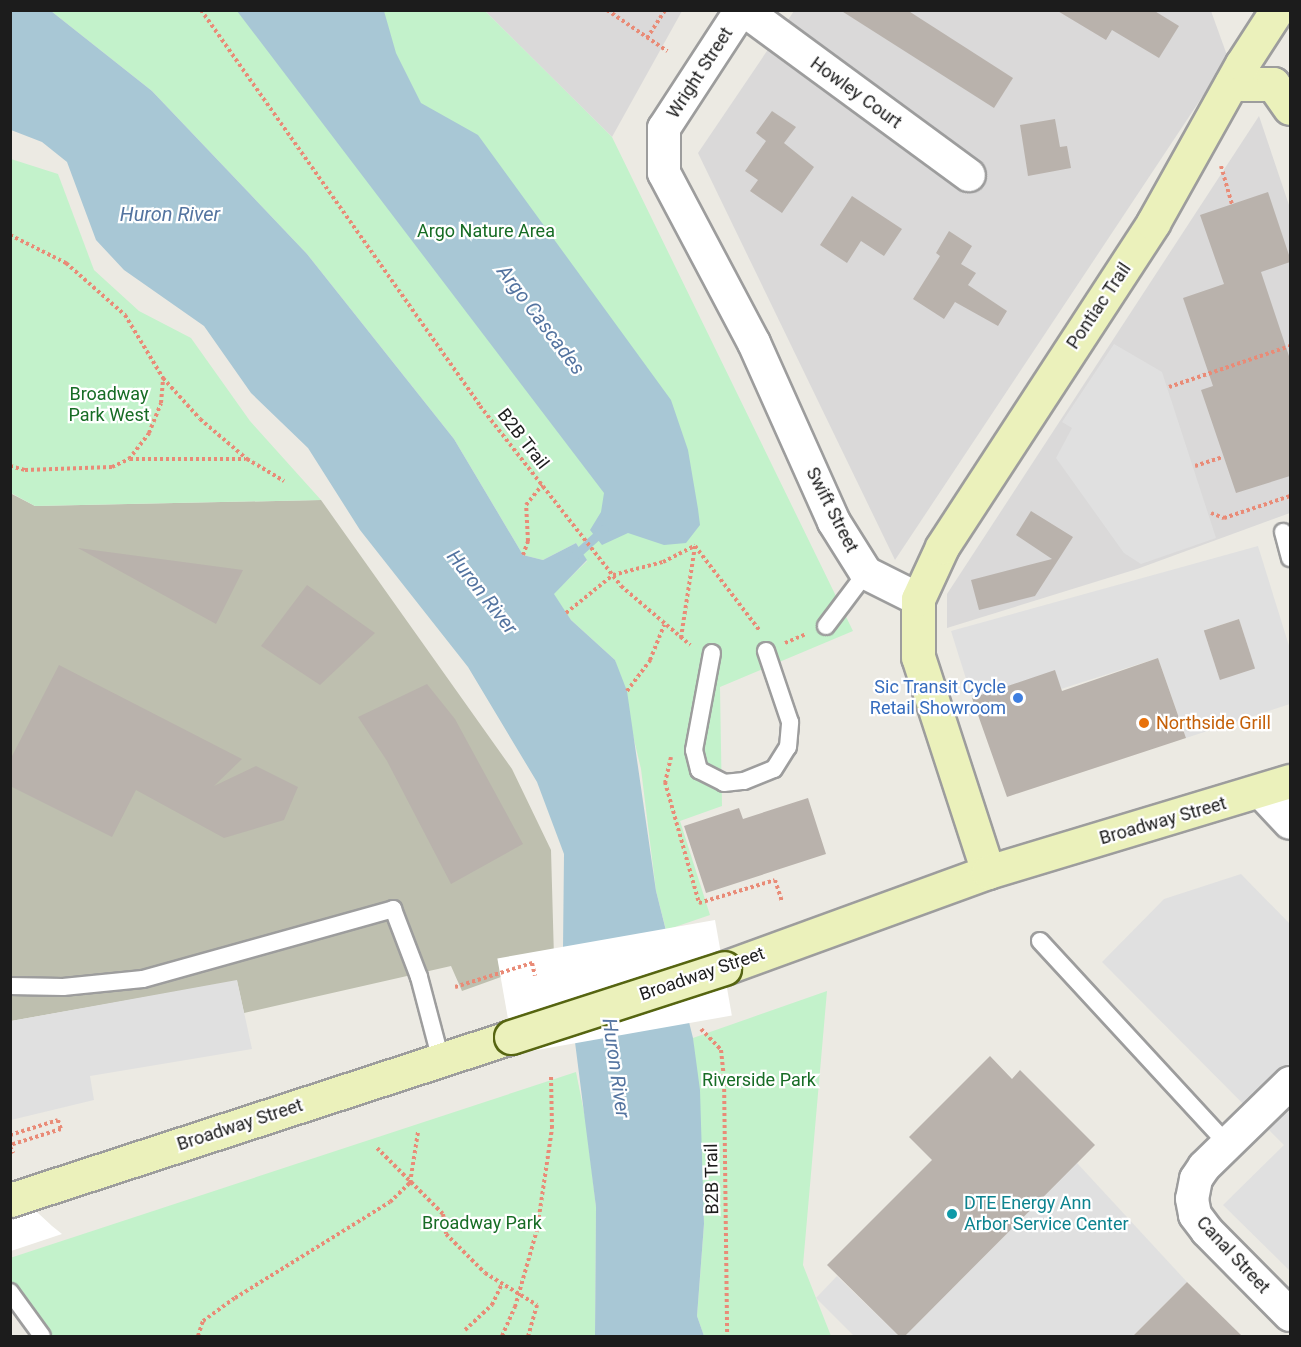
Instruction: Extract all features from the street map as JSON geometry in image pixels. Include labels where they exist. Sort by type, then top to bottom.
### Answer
[{"type":"main road","points":[[1278,10],[1290,34]]},
{"type":"main road","name":"Pontiac Trail","points":[[918,599],[942,547],[1153,224],[1231,84],[1278,10]]},
{"type":"main road","points":[[1231,84],[1273,84],[1290,108]]},
{"type":"main road","points":[[918,599],[915,617],[918,657],[988,872]]},
{"type":"main road","name":"Broadway Street","points":[[15,1198],[724,968],[988,872],[1276,787]]},
{"type":"street","name":"Wright Street","points":[[664,173],[664,129],[742,10]]},
{"type":"street","name":"Howley Court","points":[[742,10],[969,175]]},
{"type":"street","name":"Swift Street","points":[[664,173],[754,343],[834,522],[866,573],[918,599]]},
{"type":"street","points":[[1276,787],[1290,823]]},
{"type":"street","name":"Canal Street","points":[[1290,1083],[1227,1144],[1196,1179],[1194,1215],[1290,1315]]},
{"type":"lane","points":[[1283,532],[1290,558]]},
{"type":"lane","points":[[826,626],[866,573]]},
{"type":"lane","points":[[704,651],[694,750],[699,770],[724,783],[744,782],[774,770],[788,747],[790,723],[766,651]]},
{"type":"lane","points":[[10,986],[63,987],[144,979],[393,909],[418,977],[441,1060]]},
{"type":"lane","points":[[1040,941],[1227,1144]]},
{"type":"lane","points":[[10,1292],[42,1336]]},
{"type":"path","name":"B2B Trail","points":[[201,10],[480,405],[597,557],[664,625],[704,651]]},
{"type":"path","points":[[607,10],[667,51]]},
{"type":"path","points":[[647,38],[665,10]]},
{"type":"path","points":[[1220,162],[1232,204]]},
{"type":"path","points":[[10,235],[66,263],[125,315],[163,378],[200,419],[247,459],[284,481]]},
{"type":"path","points":[[1169,387],[1290,346]]},
{"type":"path","points":[[129,459],[150,433],[161,403],[163,378]]},
{"type":"path","points":[[1196,466],[1222,457]]},
{"type":"path","points":[[10,466],[25,471],[112,467],[129,459],[247,459]]},
{"type":"path","points":[[523,555],[528,541],[526,505],[542,485]]},
{"type":"path","points":[[1211,513],[1224,518],[1290,496]]},
{"type":"path","points":[[566,613],[613,575],[663,562],[695,546]]},
{"type":"path","points":[[681,638],[695,546]]},
{"type":"path","points":[[695,546],[755,623],[766,651]]},
{"type":"path","points":[[627,691],[650,660],[664,625]]},
{"type":"path","points":[[673,748],[665,782],[699,903],[775,880],[782,902]]},
{"type":"path","points":[[455,987],[532,963],[535,976]]},
{"type":"path","name":"B2B Trail","points":[[701,1029],[721,1050],[727,1336]]},
{"type":"path","points":[[502,1336],[519,1294],[537,1230],[551,1139],[551,1076]]},
{"type":"path","points":[[10,1135],[58,1120],[61,1129],[10,1146],[13,1153]]},
{"type":"path","points":[[198,1336],[203,1322],[235,1298],[390,1202],[410,1183],[418,1132]]},
{"type":"path","points":[[377,1148],[443,1214],[446,1234],[485,1273],[537,1305],[528,1336]]},
{"type":"path","points":[[465,1330],[492,1305],[502,1284]]},
{"type":"shaded area","points":[[485,11],[682,11],[612,137]]},
{"type":"shaded area","points":[[794,11],[1211,11],[1228,58],[895,560],[698,153]]},
{"type":"shaded area","points":[[1259,116],[1290,208],[1290,513],[1137,569],[947,628],[947,594]]},
{"type":"shaded area","points":[[1114,344],[1162,372],[1216,538],[1141,564],[1124,553],[1056,458],[1072,428],[1062,422]]},
{"type":"shaded area","points":[[10,493],[35,506],[321,500],[512,769],[551,850],[554,958],[462,991],[451,966],[244,1013],[237,981],[11,1021]]},
{"type":"shaded area","points":[[1258,546],[1290,649],[1290,704],[1186,738],[1158,658],[1061,689],[1055,671],[972,698],[951,631]],"holes":[[[1239,619],[1254,668],[1205,630]]]},
{"type":"shaded area","points":[[1241,874],[1290,924],[1290,1271],[1223,1205],[1284,1145],[1102,962],[1164,899]]},
{"type":"shaded area","points":[[237,980],[252,1049],[90,1076],[94,1100],[11,1120],[11,1021]]},
{"type":"shaded area","points":[[1077,1163],[1187,1282],[1133,1336],[905,1336]]},
{"type":"shaded area","points":[[837,1276],[899,1336],[854,1336],[816,1298]]},
{"type":"green space","name":"Argo Nature Area","points":[[51,11],[485,11],[612,137],[853,631],[720,687],[722,806],[680,821],[710,915],[666,930],[656,891],[641,769],[615,660],[571,620],[553,594],[587,561],[576,543],[543,560],[523,555],[454,439],[307,254],[152,91]]},
{"type":"green space","name":"Broadway Park West","points":[[11,159],[58,174],[94,270],[139,311],[191,338],[250,421],[321,500],[35,506],[11,493]]},
{"type":"green space","name":"Riverside Park","points":[[827,991],[803,1265],[831,1336],[704,1336],[697,1316],[704,1224],[693,1038]]},
{"type":"green space","name":"Broadway Park","points":[[576,1072],[586,1122],[596,1207],[595,1336],[44,1336],[11,1305],[10,1258]]},
{"type":"water","name":"Huron River","points":[[10,11],[51,11],[152,91],[307,254],[454,439],[523,555],[543,560],[576,543],[587,560],[554,594],[571,620],[615,660],[627,691],[656,891],[693,1038],[700,1090],[704,1224],[697,1316],[704,1336],[595,1336],[596,1207],[563,948],[564,854],[537,782],[468,667],[360,530],[308,448],[251,393],[204,326],[124,270],[96,240],[67,162],[42,142],[11,130]]},
{"type":"water","points":[[237,11],[384,11],[396,53],[421,103],[478,135],[671,400],[688,450],[700,525],[686,543],[664,545],[628,533],[602,545],[590,530],[601,512],[604,493]]},
{"type":"pier","points":[[715,920],[732,1016],[514,1054],[497,958]]},
{"type":"pier","points":[[10,1187],[52,1226],[62,1234],[11,1251]]},
{"type":"building","points":[[840,10],[907,10],[1013,78],[994,108]]},
{"type":"building","points":[[1056,10],[1153,10],[1179,26],[1159,58],[1112,30],[1106,40]]},
{"type":"building","points":[[772,111],[796,127],[784,143],[814,167],[782,213],[750,191],[758,180],[745,171],[766,141],[756,133]]},
{"type":"building","points":[[1055,119],[1060,147],[1067,146],[1071,168],[1028,176],[1020,125]]},
{"type":"building","points":[[1268,192],[1290,258],[1290,262],[1261,272],[1290,359],[1290,476],[1236,493],[1201,390],[1213,386],[1183,298],[1224,284],[1200,215]]},
{"type":"building","points":[[852,196],[902,229],[884,256],[861,241],[847,263],[820,245]]},
{"type":"building","points":[[949,231],[972,246],[961,264],[976,273],[968,285],[1007,311],[998,326],[955,302],[944,319],[913,299],[940,256],[936,253]]},
{"type":"building","points":[[1031,511],[1073,537],[1035,596],[979,610],[971,580],[1052,559],[1016,535]]},
{"type":"building","points":[[78,548],[243,570],[216,624]]},
{"type":"building","points":[[307,585],[375,633],[320,685],[261,646]]},
{"type":"building","points":[[1239,619],[1255,668],[1220,680],[1204,630]]},
{"type":"building","points":[[1158,658],[1186,738],[1007,797],[972,698],[1055,670],[1062,691]]},
{"type":"building","points":[[59,665],[242,759],[214,786],[256,766],[298,787],[284,820],[224,838],[136,790],[112,837],[10,786],[10,760]]},
{"type":"building","points":[[427,684],[455,719],[523,844],[451,884],[387,761],[358,717]]},
{"type":"building","points":[[808,798],[826,854],[706,893],[684,826],[739,808],[743,819]]},
{"type":"building","name":"DTE Energy Ann Arbor Service Center","points":[[990,1056],[1012,1079],[1020,1070],[1095,1145],[905,1336],[899,1336],[827,1265],[932,1160],[909,1137]]},
{"type":"building","points":[[1187,1282],[1242,1336],[1133,1336]]},
{"type":"waterway","name":"Argo Cascades","points":[[572,558],[604,529]]},
{"type":"place","name":"Sic Transit Cycle Retail Showroom","points":[[1018,698]]},
{"type":"place","name":"Northside Grill","points":[[1144,723]]},
{"type":"place","name":"DTE Energy Ann Arbor Service Center","points":[[952,1214]]}]
